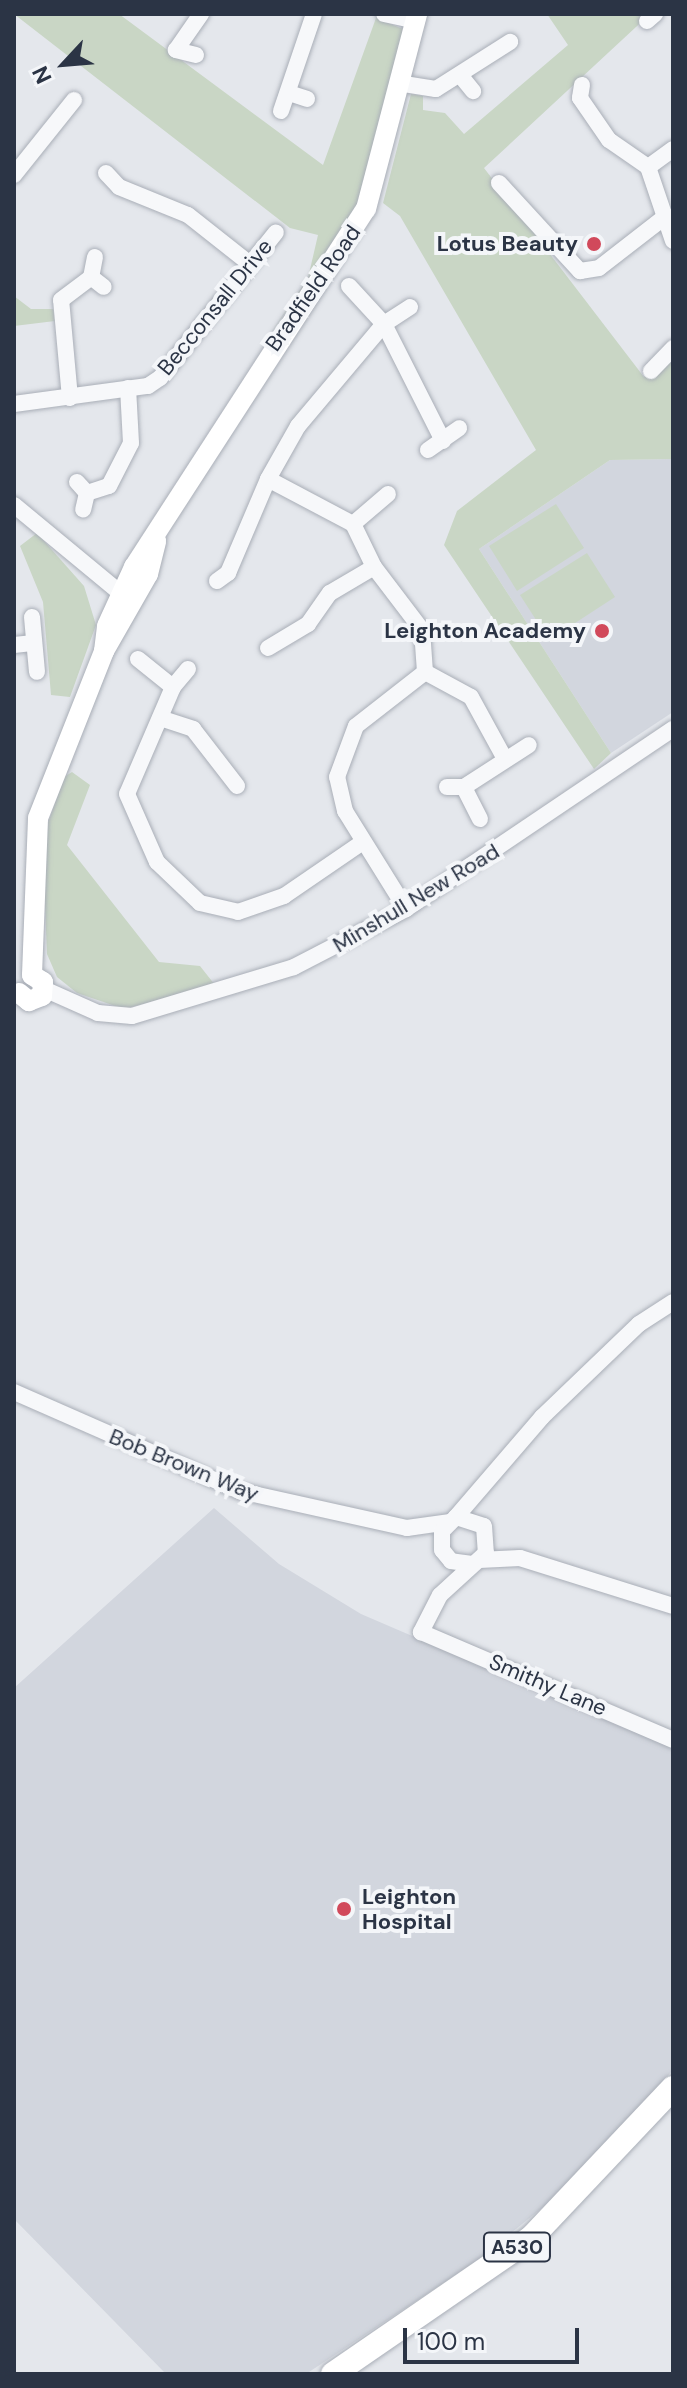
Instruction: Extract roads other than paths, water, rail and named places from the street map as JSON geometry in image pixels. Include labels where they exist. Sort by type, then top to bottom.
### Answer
[{"type":"highway","name":"A530","points":[[333,2374],[532,2237],[673,2088]]},
{"type":"main road","name":"Bradfield Road","points":[[38,982],[36,828],[104,651],[156,541],[271,346],[354,232],[404,84],[416,18]]},
{"type":"main road","points":[[16,994],[21,980],[38,982]]},
{"type":"street","points":[[196,55],[176,50],[201,14]]},
{"type":"street","points":[[281,111],[314,14]]},
{"type":"street","points":[[384,14],[416,18]]},
{"type":"street","points":[[404,84],[436,89],[510,42]]},
{"type":"street","points":[[460,75],[473,91]]},
{"type":"street","points":[[582,85],[580,98],[609,140],[648,167],[673,241]]},
{"type":"street","points":[[289,93],[307,99]]},
{"type":"street","points":[[14,175],[74,100]]},
{"type":"street","points":[[648,167],[673,149]]},
{"type":"street","points":[[106,173],[119,187],[188,215],[250,264]]},
{"type":"street","points":[[499,183],[580,271],[599,268],[666,216]]},
{"type":"street","name":"Becconsall Drive","points":[[14,404],[128,388],[160,378],[276,232]]},
{"type":"street","points":[[70,398],[61,300],[98,282],[95,257]]},
{"type":"street","points":[[349,286],[384,324],[443,441]]},
{"type":"street","points":[[228,578],[268,479],[298,426],[384,324],[410,307]]},
{"type":"street","points":[[651,371],[673,348]]},
{"type":"street","points":[[82,495],[109,486],[131,443],[128,388]]},
{"type":"street","points":[[428,450],[459,428]]},
{"type":"street","points":[[268,479],[353,524],[374,567],[422,630],[425,672]]},
{"type":"street","points":[[353,524],[388,494]]},
{"type":"street","points":[[14,505],[126,599]]},
{"type":"street","points":[[276,651],[330,593],[374,567]]},
{"type":"street","points":[[32,617],[37,672]]},
{"type":"street","points":[[14,645],[34,643]]},
{"type":"street","points":[[138,659],[173,687]]},
{"type":"street","points":[[188,669],[173,687],[149,754],[129,783],[129,806],[152,856],[200,903],[238,912],[268,903],[363,842]]},
{"type":"street","points":[[425,672],[471,697],[505,759]]},
{"type":"street","points":[[406,909],[363,842],[339,792],[343,750],[356,726],[425,672]]},
{"type":"street","points":[[160,718],[193,729],[236,775]]},
{"type":"street","name":"Minshull New Road","points":[[38,982],[116,1016],[177,1008],[294,967],[406,909],[673,729]]},
{"type":"street","points":[[480,819],[456,787],[529,745]]},
{"type":"street","points":[[440,1595],[444,1553],[452,1520],[491,1484],[542,1417],[639,1324],[673,1302]]},
{"type":"street","name":"Bob Brown Way","points":[[14,1392],[240,1491],[407,1528],[444,1553],[475,1562]]},
{"type":"street","points":[[440,1595],[475,1562],[486,1529],[491,1484]]},
{"type":"street","points":[[452,1520],[486,1529],[520,1558]]},
{"type":"street","name":"Bob Brown Way","points":[[407,1528],[452,1520]]},
{"type":"street","points":[[475,1562],[520,1558],[673,1606]]},
{"type":"street","name":"Smithy Lane","points":[[440,1595],[421,1632],[673,1740]]},
{"type":"place","name":"Lotus Beauty","points":[[594,244]]},
{"type":"place","name":"Leighton Academy","points":[[602,631]]},
{"type":"place","name":"Leighton Hospital","points":[[344,1909]]}]
